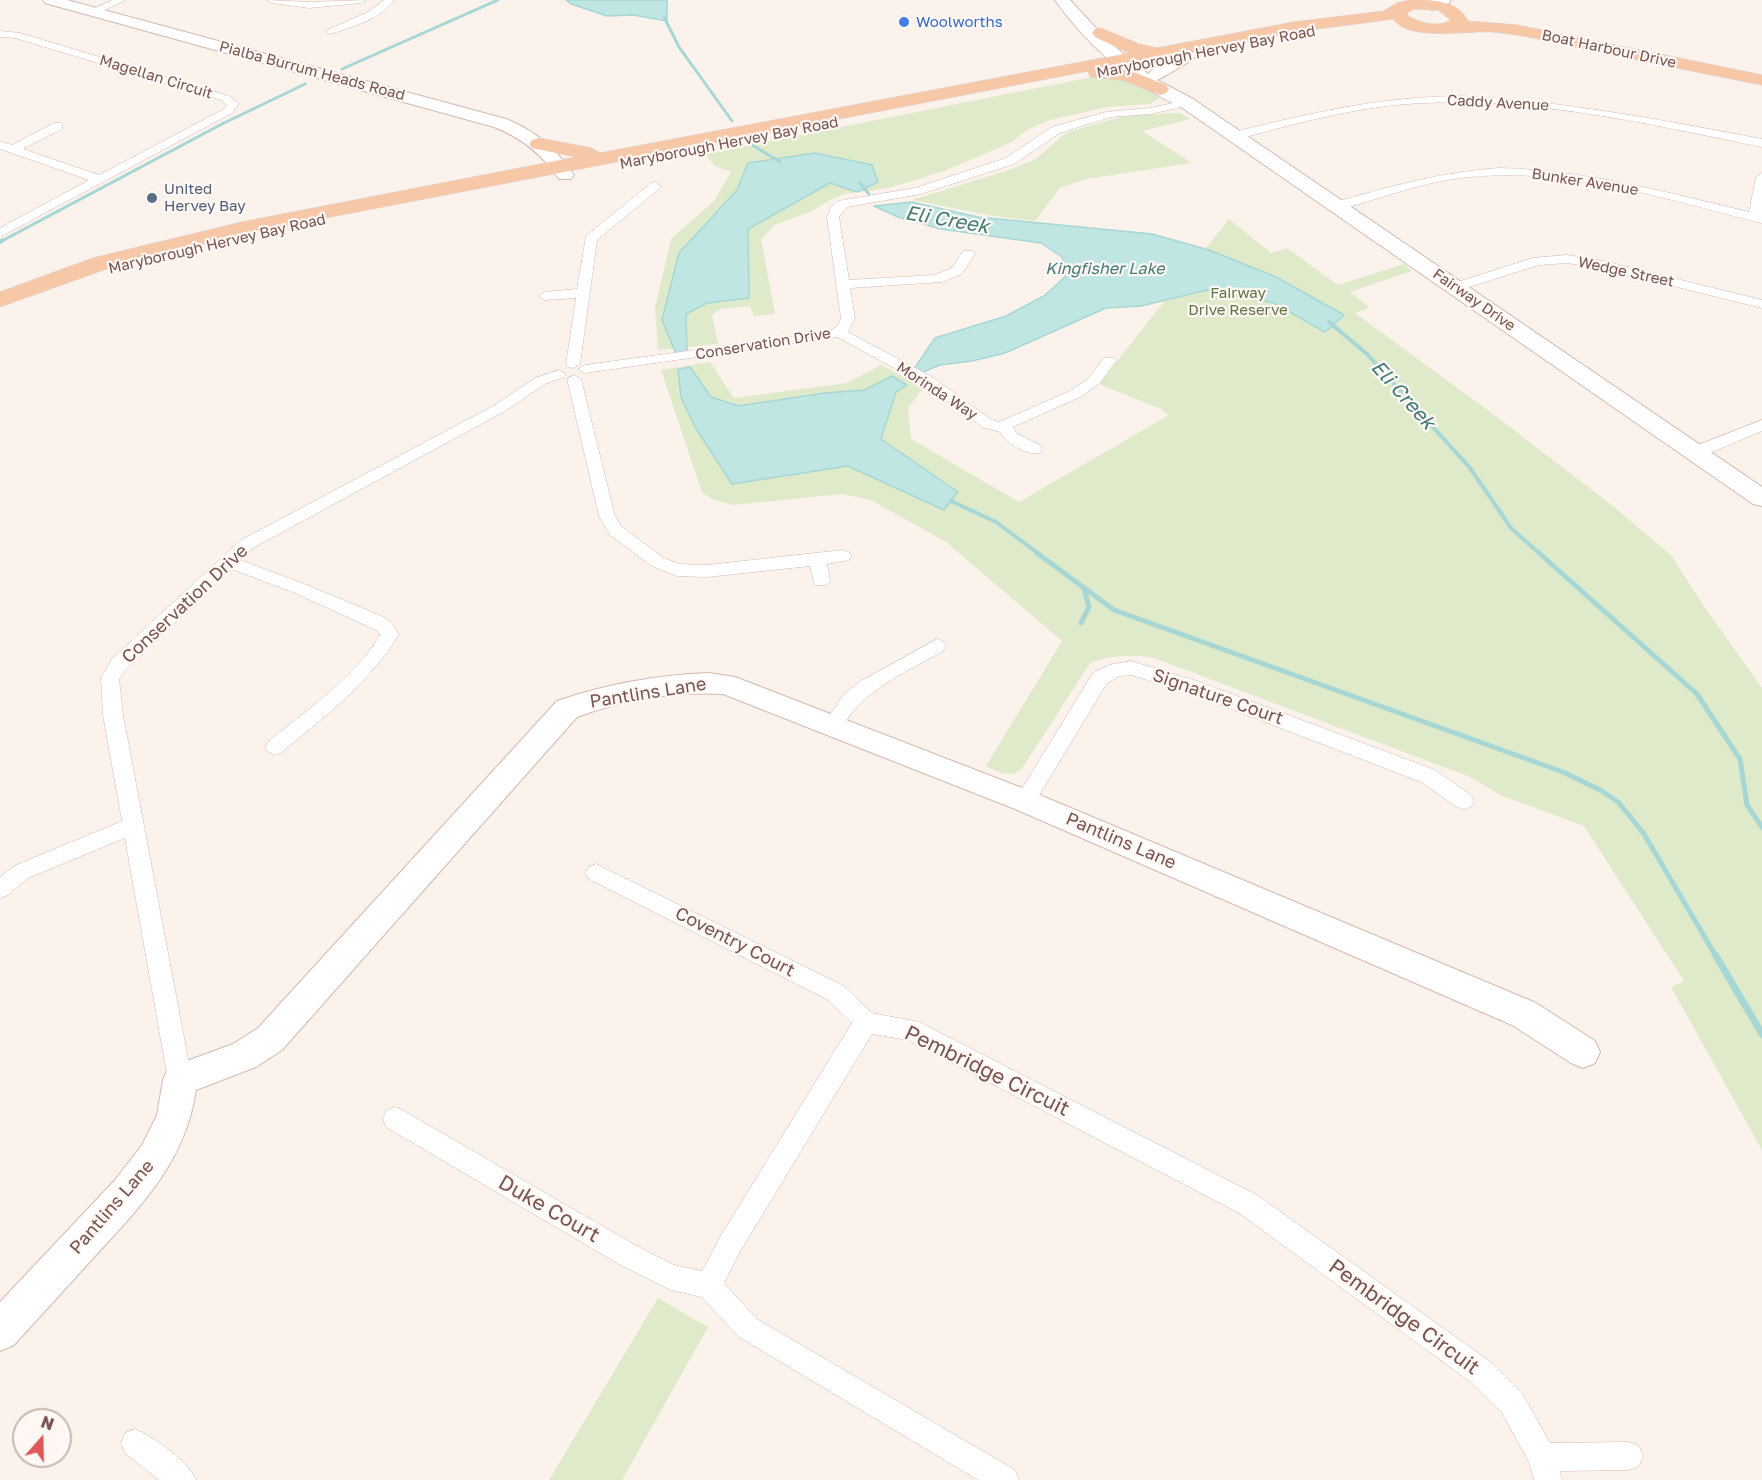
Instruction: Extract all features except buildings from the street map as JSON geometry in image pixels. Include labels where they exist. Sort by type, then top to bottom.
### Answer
[{"type":"main road","name":"Maryborough Hervey Bay Road","points":[[0,300],[45,284],[243,234],[562,171],[1096,73],[1156,53],[1328,21],[1386,16],[1398,12],[1403,7],[1438,2]]},
{"type":"main road","points":[[1438,2],[1456,20]]},
{"type":"main road","points":[[1398,12],[1401,19],[1416,26]]},
{"type":"main road","name":"Maryborough Hervey Bay Road","points":[[562,171],[614,155],[1068,69],[1189,56],[1346,25],[1430,28],[1456,20]]},
{"type":"main road","name":"Boat Harbour Drive","points":[[1456,20],[1762,73]]},
{"type":"main road","name":"Boat Harbour Drive","points":[[1456,20],[1517,30],[1762,80]]},
{"type":"main road","points":[[1103,40],[1156,53]]},
{"type":"main road","points":[[1096,73],[1125,75],[1158,83]]},
{"type":"main road","points":[[539,144],[590,154],[614,155]]},
{"type":"street","name":"Pialba Burrum Heads Road","points":[[50,0],[96,10],[500,123],[520,130],[539,144],[562,171]]},
{"type":"street","name":"Pialba Burrum Heads Road","points":[[72,0],[96,10]]},
{"type":"street","points":[[96,10],[121,0]]},
{"type":"street","points":[[273,0],[309,5],[361,0]]},
{"type":"street","points":[[330,31],[358,21],[386,6],[389,0]]},
{"type":"street","name":"Fairway Drive","points":[[1062,0],[1091,34],[1103,40],[1174,98],[1187,103],[1762,498]]},
{"type":"street","name":"Magellan Circuit","points":[[0,34],[16,35],[225,98],[233,104],[228,111],[0,233]]},
{"type":"street","points":[[1068,69],[1101,54],[1103,40]]},
{"type":"street","points":[[1158,83],[1167,66],[1189,56]]},
{"type":"street","name":"Caddy Avenue","points":[[1234,136],[1340,110],[1417,100],[1496,100],[1542,104],[1762,143]]},
{"type":"street","name":"Conservation Drive","points":[[180,1080],[113,715],[110,678],[119,664],[247,544],[484,417],[540,381],[573,372],[820,338],[839,333],[847,325],[848,318],[833,217],[836,210],[843,204],[916,191],[1010,160],[1056,130],[1110,114],[1150,111],[1187,103]]},
{"type":"street","points":[[6,147],[58,126]]},
{"type":"street","points":[[6,147],[101,180]]},
{"type":"street","name":"Bunker Avenue","points":[[1337,206],[1417,183],[1462,174],[1517,172],[1564,176],[1605,183],[1758,218]]},
{"type":"street","points":[[1758,218],[1762,177]]},
{"type":"street","points":[[654,186],[591,239],[582,293],[573,372],[607,516],[616,531],[658,562],[677,570],[707,571],[843,556]]},
{"type":"street","points":[[844,284],[937,279],[957,271],[968,254]]},
{"type":"street","name":"Wedge Street","points":[[1456,287],[1538,261],[1567,259],[1604,265],[1762,304]]},
{"type":"street","points":[[545,296],[582,293]]},
{"type":"street","name":"Morinda Way","points":[[839,333],[927,380],[987,424],[1005,427],[1010,436],[1034,449]]},
{"type":"street","points":[[1005,427],[1075,394],[1094,381],[1109,361]]},
{"type":"street","points":[[1694,453],[1762,425]]},
{"type":"street","points":[[816,559],[821,581]]},
{"type":"street","points":[[228,562],[301,589],[373,620],[384,626],[390,634],[386,644],[371,660],[275,747]]},
{"type":"street","points":[[832,727],[850,700],[859,693],[937,646]]},
{"type":"street","name":"Signature Court","points":[[1025,801],[1100,678],[1116,670],[1131,668],[1190,686],[1418,771],[1464,801]]},
{"type":"street","name":"Pantlins Lane","points":[[0,1331],[128,1193],[155,1158],[174,1118],[180,1080],[244,1056],[270,1039],[567,709],[585,702],[710,682],[725,684],[1025,801],[1524,1014],[1583,1052]]},
{"type":"street","points":[[0,889],[21,872],[132,826]]},
{"type":"street","name":"Coventry Court","points":[[596,873],[836,993],[866,1022]]},
{"type":"street","points":[[866,1022],[732,1241],[710,1286],[748,1328],[1005,1480]]},
{"type":"street","name":"Pembridge Circuit","points":[[866,1022],[911,1030],[1248,1204],[1426,1330],[1482,1373],[1512,1403],[1545,1468],[1629,1456]]},
{"type":"street","name":"Duke Court","points":[[395,1119],[626,1254],[671,1277],[710,1286]]},
{"type":"street","points":[[135,1443],[182,1480]]},
{"type":"green space","points":[[1113,76],[1152,88],[1159,98],[1150,104],[1107,107],[1050,120],[1029,129],[1010,143],[944,171],[889,188],[844,194],[812,211],[775,225],[761,239],[775,314],[754,316],[750,306],[720,309],[712,315],[718,344],[658,350],[655,308],[671,239],[714,201],[731,172],[715,166],[705,154],[1093,77]]},
{"type":"green space","points":[[1180,113],[1191,119],[1142,131],[1192,163],[1086,179],[1060,188],[1035,221],[987,215],[912,200],[1009,170],[1036,159],[1071,131],[1125,116]]},
{"type":"green space","name":"Fairway Drive Reserve","points":[[1229,219],[1271,253],[1287,248],[1338,285],[1404,264],[1412,271],[1350,292],[1370,308],[1355,313],[1501,420],[1614,507],[1671,555],[1703,605],[1762,688],[1762,1150],[1671,987],[1684,981],[1584,826],[1500,795],[1470,777],[1154,658],[1137,656],[1114,657],[1090,663],[1021,770],[1012,774],[999,772],[986,766],[1062,641],[946,542],[871,500],[842,494],[733,505],[712,499],[702,492],[661,370],[710,362],[734,398],[847,383],[881,365],[924,387],[908,408],[911,439],[1019,502],[1169,415],[1161,409],[1099,384]]},
{"type":"green space","points":[[658,1298],[708,1327],[622,1480],[549,1480]]},
{"type":"water","points":[[566,0],[667,0],[667,21],[633,15],[607,16],[571,4]]},
{"type":"water","points":[[815,153],[872,165],[878,182],[857,192],[830,183],[748,229],[749,298],[707,303],[686,314],[687,352],[676,354],[662,320],[679,253],[737,190],[748,163]]},
{"type":"water","name":"Kingfisher Lake","points":[[912,202],[978,217],[1152,234],[1209,250],[1276,277],[1344,315],[1325,332],[1274,303],[1207,290],[1141,306],[1106,308],[1005,353],[972,361],[940,365],[918,374],[912,372],[935,338],[1006,316],[1044,296],[1066,276],[1062,257],[1041,243],[941,229],[898,217],[874,206]]},
{"type":"water","points":[[690,367],[711,397],[738,406],[825,393],[865,390],[892,376],[907,385],[896,392],[881,439],[958,492],[944,510],[848,466],[732,484],[695,427],[681,397],[678,370]]},
{"type":"waterway","points":[[342,69],[498,0]]},
{"type":"waterway","name":"Eli Creek","points":[[664,17],[679,47],[732,121]]},
{"type":"waterway","points":[[3,240],[0,242],[222,124],[305,84]]},
{"type":"waterway","name":"Eli Creek","points":[[749,143],[780,162]]},
{"type":"waterway","name":"Eli Creek","points":[[860,183],[869,194]]},
{"type":"waterway","name":"Eli Creek","points":[[1329,322],[1367,354],[1470,468],[1511,528],[1540,554]]},
{"type":"waterway","points":[[951,501],[996,522],[1039,554]]},
{"type":"waterway","points":[[1037,553],[1114,610],[1563,772],[1602,791],[1618,802],[1644,834],[1717,958]]},
{"type":"waterway","name":"Eli Creek","points":[[1539,553],[1697,694],[1740,759],[1747,805],[1762,827]]},
{"type":"waterway","points":[[1081,623],[1089,607],[1084,589]]},
{"type":"waterway","points":[[1716,956],[1762,1034]]},
{"type":"place","name":"Woolworths","points":[[904,22]]},
{"type":"place","name":"United Hervey Bay","points":[[152,198]]}]
